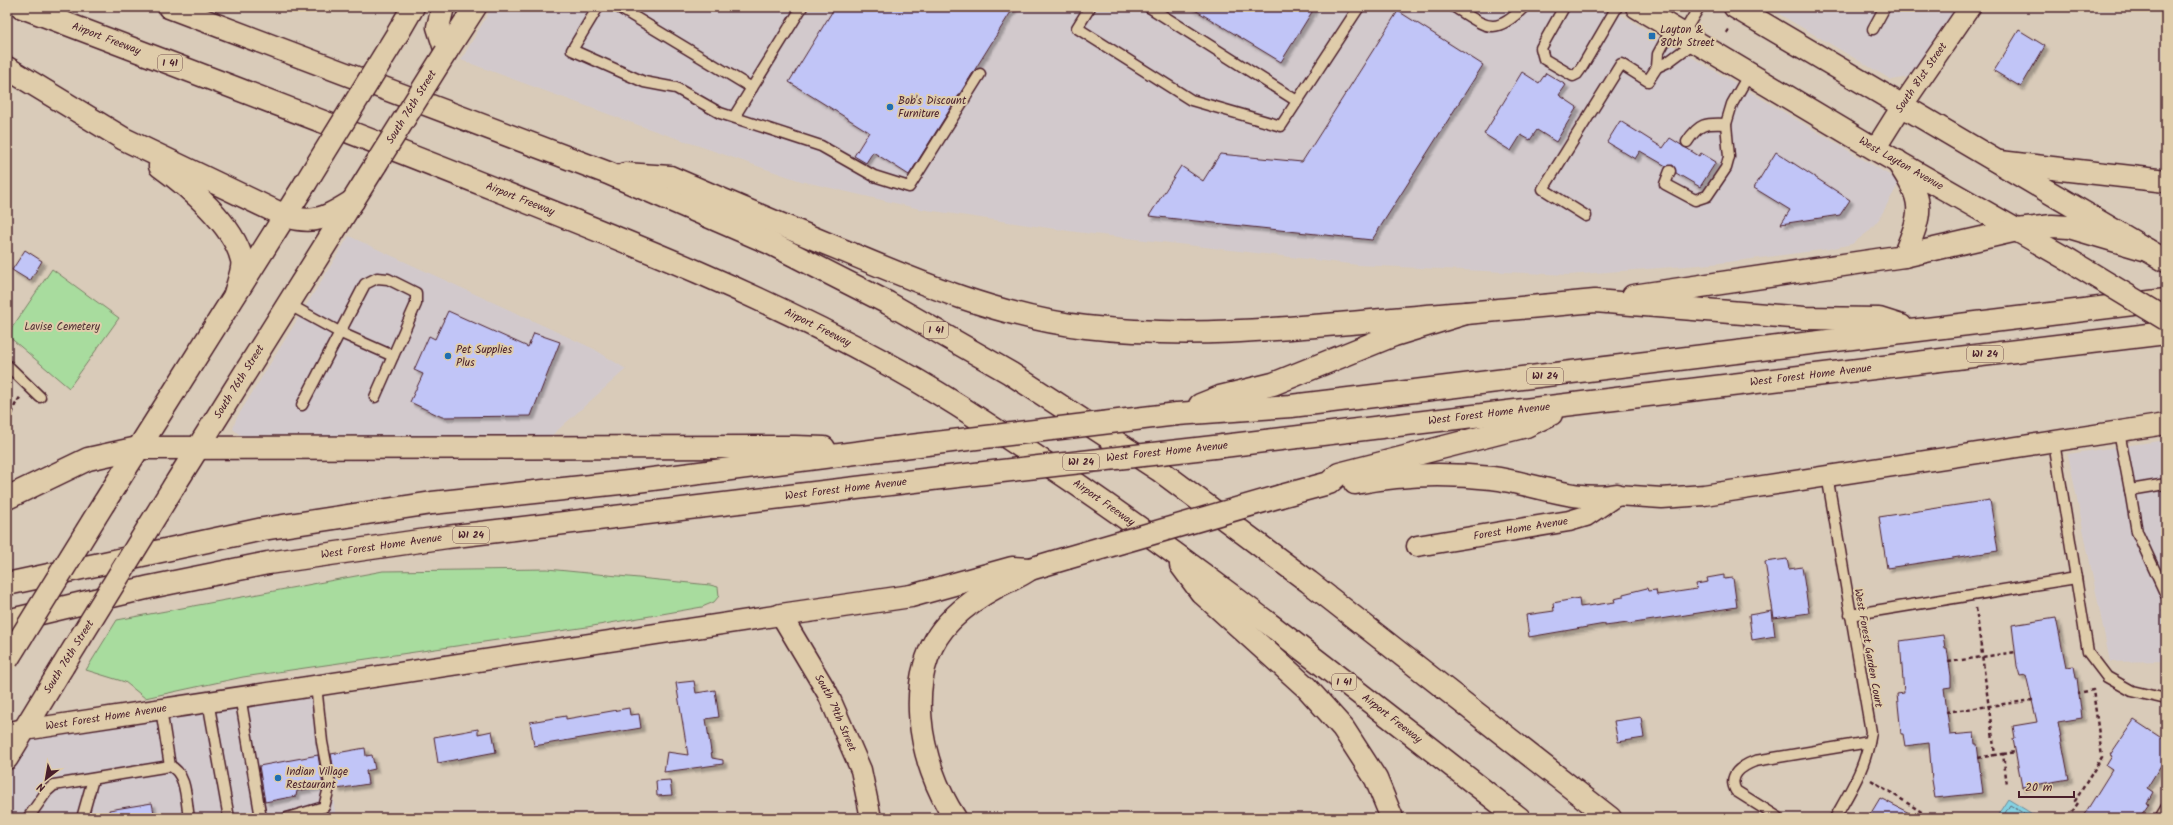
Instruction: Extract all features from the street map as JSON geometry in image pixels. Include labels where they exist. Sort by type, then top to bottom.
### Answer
[{"type":"main road","name":"Airport Freeway","points":[[22,7],[325,121],[650,250],[733,286],[817,326],[879,359],[960,407],[1168,546],[1519,818]]},
{"type":"main road","name":"I 41","points":[[169,7],[608,173],[820,266],[888,302],[1010,373],[1159,470],[1309,582],[1610,818]]},
{"type":"main road","points":[[7,660],[138,448],[305,184],[413,7]]},
{"type":"main road","points":[[443,7],[438,27],[446,52]]},
{"type":"main road","name":"South 76th Street","points":[[7,758],[15,732],[63,666],[174,486],[475,7]]},
{"type":"main road","name":"West Layton Avenue","points":[[1637,7],[1875,149],[2067,259],[2166,319]]},
{"type":"main road","points":[[1735,7],[2166,261]]},
{"type":"main road","points":[[7,68],[124,139],[174,176],[229,231],[242,261],[235,294]]},
{"type":"main road","points":[[124,139],[285,216],[298,220],[316,221],[332,215],[353,201]]},
{"type":"main road","points":[[1897,161],[1914,186],[1918,198],[1914,230],[1904,256]]},
{"type":"main road","points":[[2000,162],[2166,180]]},
{"type":"main road","points":[[608,173],[670,177],[946,292],[1029,317],[1084,326],[1156,333],[1219,333],[1278,330],[1595,302],[1904,256],[2017,230],[2052,226],[2069,227],[2146,250]]},
{"type":"main road","name":"WI 24","points":[[7,584],[278,527],[432,503],[629,482],[868,451],[1177,414],[1291,406],[2166,300]]},
{"type":"main road","points":[[1595,302],[1804,318],[1879,320],[1912,330]]},
{"type":"main road","points":[[1177,414],[1220,397],[1273,384],[1394,335],[1466,313]]},
{"type":"main road","name":"West Forest Home Avenue","points":[[7,621],[150,587],[268,563],[455,536],[940,478],[1570,406],[1803,376],[2166,333]]},
{"type":"main road","points":[[1329,483],[1340,474],[1526,426],[1570,406]]},
{"type":"main road","points":[[7,498],[88,459],[138,448],[795,447],[868,451]]},
{"type":"main road","points":[[955,818],[936,780],[926,748],[921,720],[923,672],[931,649],[950,621],[979,596],[999,585],[1016,579],[1030,569],[1329,483],[1345,485],[1378,479],[1428,475],[1492,478],[1582,497],[1600,498],[1617,495]]},
{"type":"main road","points":[[1168,546],[1201,592],[1307,688],[1344,728],[1376,779],[1392,818]]},
{"type":"main road","points":[[781,615],[912,596],[1012,568],[1030,569]]},
{"type":"street","name":"South 81st Street","points":[[1875,149],[1902,106],[1970,7]]},
{"type":"street","points":[[1617,495],[1662,498],[1704,495],[2166,424]]},
{"type":"street","name":"Forest Home Avenue","points":[[1417,546],[1568,521],[1586,516],[1617,495]]},
{"type":"street","name":"West Forest Home Avenue","points":[[15,732],[240,696],[781,615]]},
{"type":"street","name":"South 79th Street","points":[[781,615],[828,694],[861,770],[871,818]]},
{"type":"lane","points":[[598,7],[572,50],[644,82],[676,88],[720,113],[821,146],[874,176],[909,186],[980,74]]},
{"type":"lane","points":[[618,7],[752,88]]},
{"type":"lane","points":[[734,117],[802,7]]},
{"type":"lane","points":[[1090,7],[1077,28],[1191,100],[1281,126],[1359,7]]},
{"type":"lane","points":[[1149,7],[1297,101]]},
{"type":"lane","points":[[1454,7],[1483,25],[1497,27],[1511,20],[1524,7]]},
{"type":"lane","points":[[1564,7],[1541,48],[1544,59],[1573,76],[1582,67],[1617,7]]},
{"type":"lane","points":[[1657,67],[1668,62],[1699,7]]},
{"type":"lane","points":[[1873,29],[1885,7]]},
{"type":"lane","points":[[1586,216],[1543,189],[1621,64],[1648,81],[1657,67],[1658,54],[1684,34]]},
{"type":"lane","points":[[1670,171],[1665,184],[1695,200],[1707,196],[1726,168],[1729,157],[1726,124],[1732,104],[1749,74]]},
{"type":"lane","points":[[1688,142],[1697,129],[1706,124],[1726,124]]},
{"type":"lane","points":[[302,405],[341,333],[365,284],[377,278],[388,279],[416,292],[416,304],[375,397]]},
{"type":"lane","points":[[288,304],[341,333],[393,356]]},
{"type":"lane","points":[[7,365],[40,397]]},
{"type":"lane","points":[[2119,432],[2137,532],[2166,596]]},
{"type":"lane","points":[[2054,442],[2088,652],[2106,677],[2132,691],[2166,699]]},
{"type":"lane","name":"West Forest Garden Court","points":[[1827,475],[1871,732],[1866,760],[1860,774],[1835,818]]},
{"type":"lane","points":[[2130,490],[2166,484]]},
{"type":"lane","points":[[1850,615],[1975,593],[2076,578]]},
{"type":"lane","points":[[286,818],[324,807],[330,784],[322,742],[316,685]]},
{"type":"lane","points":[[240,696],[261,818]]},
{"type":"lane","points":[[208,701],[229,818]]},
{"type":"lane","points":[[161,709],[170,766]]},
{"type":"lane","points":[[1779,818],[1736,791],[1733,780],[1735,773],[1740,768],[1755,761],[1869,742]]},
{"type":"lane","points":[[28,818],[47,791],[54,785],[170,766],[178,769],[182,776],[189,818]]},
{"type":"lane","points":[[82,818],[93,779]]},
{"type":"lane","points":[[2160,818],[2166,808]]},
{"type":"path","points":[[7,418],[12,415],[15,405],[28,386]]},
{"type":"path","points":[[2166,516],[2163,521],[2166,527]]},
{"type":"path","points":[[1975,593],[1995,755]]},
{"type":"path","points":[[1948,662],[2016,652]]},
{"type":"path","points":[[2068,818],[2078,803],[2075,801],[2102,758],[2093,690],[2078,693]]},
{"type":"path","points":[[1946,712],[2033,700]]},
{"type":"path","points":[[1978,758],[2016,752]]},
{"type":"path","points":[[2004,754],[2007,785]]},
{"type":"path","points":[[1860,774],[1931,818]]},
{"type":"shaded area","points":[[492,7],[1608,7],[1891,176],[1899,183],[1879,219],[1868,232],[1852,244],[1829,249],[1712,264],[1569,275],[1358,265],[1076,232],[920,209],[801,181],[638,125],[461,60]]},
{"type":"shaded area","points":[[1767,7],[1965,7],[1916,70],[1908,77],[1892,80]]},
{"type":"shaded area","points":[[349,236],[594,349],[626,369],[550,437],[240,435],[233,429],[236,419]]},
{"type":"shaded area","points":[[2166,440],[2166,661],[2110,662],[2068,454]]},
{"type":"shaded area","points":[[316,685],[336,818],[7,818],[7,758],[24,730]]},
{"type":"green space","name":"Lavise Cemetery","points":[[52,269],[119,318],[69,388],[7,335]]},
{"type":"green space","points":[[547,569],[710,585],[718,587],[719,596],[714,602],[702,607],[587,627],[243,677],[145,698],[125,682],[86,670],[117,620],[383,571]]},
{"type":"water","points":[[2008,799],[2039,818],[2000,818],[1997,816]]},
{"type":"building","name":"Bob's Discount Furniture","points":[[835,7],[1014,7],[909,175],[873,152],[866,163],[854,156],[869,132],[789,82]]},
{"type":"building","points":[[1190,7],[1315,7],[1281,62]]},
{"type":"building","points":[[1398,11],[1483,65],[1372,240],[1149,216],[1181,166],[1203,181],[1220,154],[1302,162]]},
{"type":"building","points":[[2019,30],[2045,46],[2021,87],[1994,71]]},
{"type":"building","points":[[1522,72],[1539,83],[1546,73],[1566,85],[1559,95],[1577,107],[1556,142],[1537,130],[1530,140],[1521,135],[1511,151],[1484,134]]},
{"type":"building","points":[[1620,121],[1663,148],[1670,138],[1699,156],[1701,153],[1716,162],[1700,187],[1676,173],[1673,165],[1666,166],[1640,151],[1635,159],[1607,142]]},
{"type":"building","points":[[1776,152],[1850,200],[1840,215],[1781,224],[1790,210],[1754,188]]},
{"type":"building","points":[[25,250],[42,261],[30,281],[12,270]]},
{"type":"building","points":[[448,311],[528,347],[534,333],[560,342],[531,416],[442,417],[410,402],[423,374],[414,370],[429,336],[435,339]]},
{"type":"building","points":[[1990,500],[1998,551],[1887,568],[1879,517]]},
{"type":"building","points":[[1787,559],[1789,569],[1802,567],[1809,613],[1774,618],[1765,562]]},
{"type":"building","points":[[1724,575],[1724,579],[1733,578],[1737,607],[1628,624],[1605,626],[1605,624],[1529,637],[1526,615],[1554,611],[1553,603],[1579,598],[1580,607],[1615,602],[1614,599],[1623,597],[1623,594],[1647,588],[1648,591],[1656,590],[1657,595],[1697,589],[1696,584],[1708,582],[1707,578]]},
{"type":"building","points":[[1772,611],[1775,636],[1752,640],[1749,615]]},
{"type":"building","points":[[2056,618],[2066,667],[2074,666],[2082,718],[2058,722],[2069,779],[2022,787],[2013,739],[2015,738],[2013,726],[2037,722],[2026,675],[2020,676],[2017,666],[2012,625]]},
{"type":"building","points":[[1943,635],[1945,648],[1947,648],[1951,676],[1951,687],[1944,688],[1950,735],[1974,733],[1975,744],[1977,744],[1983,793],[1935,798],[1929,743],[1905,746],[1903,734],[1901,734],[1897,694],[1904,693],[1900,641]]},
{"type":"building","points":[[694,681],[696,693],[715,690],[719,717],[706,719],[712,758],[723,760],[723,764],[664,772],[667,752],[688,755],[676,683]]},
{"type":"building","points":[[629,708],[630,715],[639,714],[641,728],[534,746],[530,722],[566,716],[566,719]]},
{"type":"building","points":[[1641,717],[1644,738],[1618,742],[1614,721]]},
{"type":"building","points":[[2134,720],[2166,741],[2166,757],[2147,788],[2153,792],[2147,803],[2149,804],[2139,818],[2082,818],[2112,770],[2106,766],[2112,756],[2110,755]]},
{"type":"building","points":[[478,729],[478,734],[492,731],[496,752],[438,763],[434,737]]},
{"type":"building","points":[[365,748],[366,756],[372,755],[375,769],[366,771],[368,784],[337,789],[331,754]]},
{"type":"building","points":[[318,755],[323,786],[297,791],[296,796],[265,802],[259,766]]},
{"type":"building","points":[[670,780],[672,795],[657,796],[656,781]]},
{"type":"building","points":[[1880,798],[1919,818],[1868,818]]},
{"type":"building","points":[[152,803],[155,818],[110,818],[109,810]]},
{"type":"place","name":"Layton & 80th Street","points":[[1652,36]]},
{"type":"place","name":"Bob's Discount Furniture","points":[[890,107]]},
{"type":"place","name":"Pet Supplies Plus","points":[[448,356]]},
{"type":"place","name":"Indian Village Restaurant","points":[[278,778]]}]
